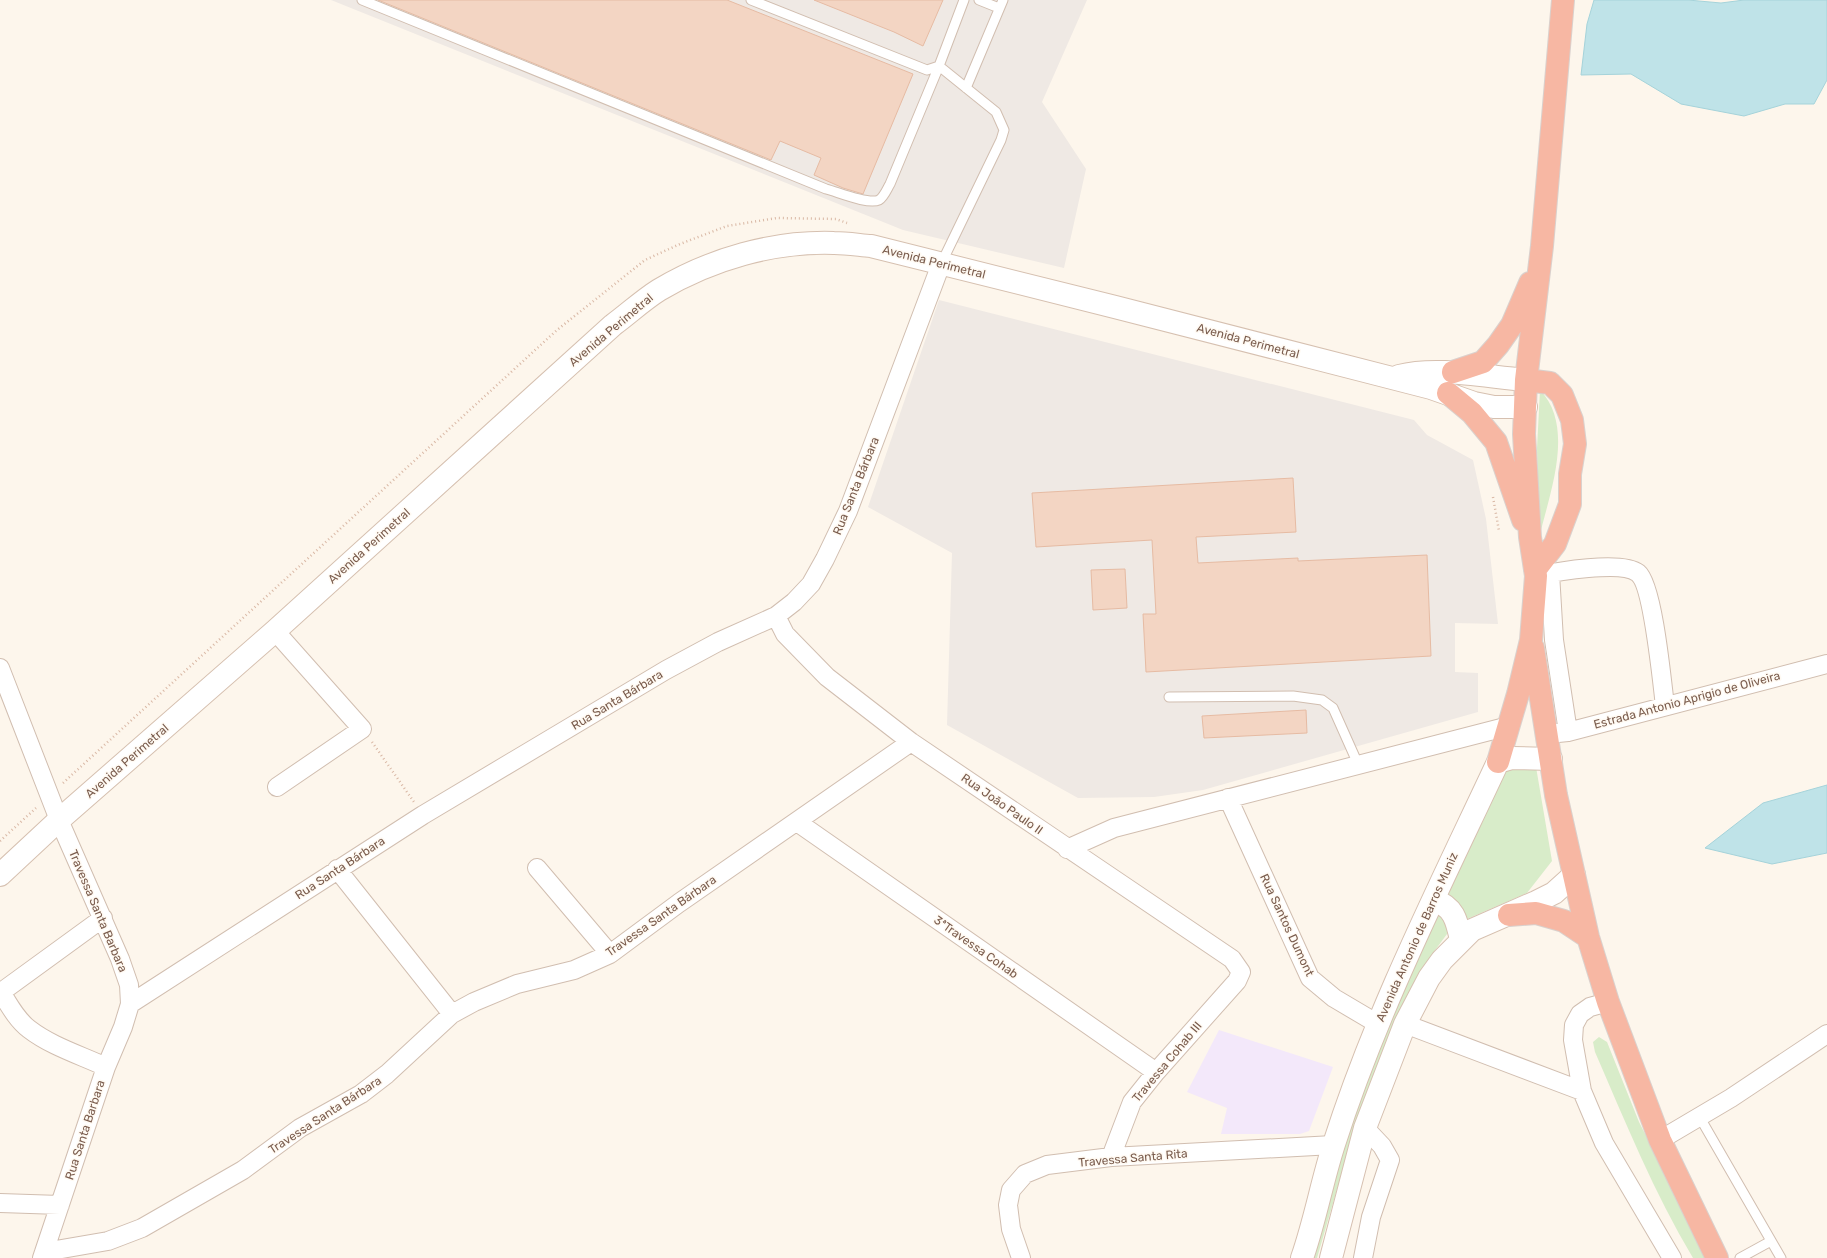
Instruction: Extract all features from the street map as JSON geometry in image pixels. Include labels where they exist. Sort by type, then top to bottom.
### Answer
[{"type":"highway","points":[[1530,537],[1524,434],[1526,380],[1542,246],[1562,0]]},
{"type":"highway","points":[[1453,372],[1483,362],[1498,345],[1512,325],[1525,298],[1542,246]]},
{"type":"highway","points":[[1498,762],[1509,726],[1531,640],[1540,573],[1555,544],[1570,504],[1570,474],[1575,444],[1572,420],[1562,395],[1550,383],[1538,380],[1526,380]]},
{"type":"highway","points":[[1448,393],[1472,413],[1496,442],[1514,500],[1530,537],[1540,573]]},
{"type":"highway","points":[[1531,640],[1558,733],[1551,759],[1556,795],[1588,937],[1608,1002],[1660,1140],[1717,1258]]},
{"type":"highway","points":[[1509,915],[1536,913],[1564,921],[1588,937]]},
{"type":"main road","name":"Avenida Perimetral","points":[[0,875],[59,820],[274,631],[586,349],[658,291],[700,268],[741,254],[789,246],[834,243],[871,246],[1448,393],[1474,403],[1494,407],[1526,407]]},
{"type":"main road","points":[[1390,378],[1414,372],[1453,372],[1526,380]]},
{"type":"main road","points":[[1498,762],[1512,758],[1551,759]]},
{"type":"main road","name":"Avenida Antonio de Barros Muniz","points":[[1302,1258],[1333,1145],[1396,978],[1498,762]]},
{"type":"main road","name":"Avenida Antonio de Barros Muniz","points":[[1331,1258],[1365,1128],[1405,1024],[1429,978],[1442,960],[1472,930],[1509,915],[1554,893],[1574,874]]},
{"type":"main road","points":[[1433,900],[1451,910],[1456,920],[1461,940]]},
{"type":"street","name":"Rua Santa Bárbara","points":[[130,1004],[423,815],[666,670],[718,642],[776,616],[794,602],[811,584],[848,511],[941,264]]},
{"type":"street","points":[[1558,733],[1554,640],[1540,573],[1598,567],[1624,568],[1637,572],[1644,582],[1650,606],[1665,706]]},
{"type":"street","name":"Rua João Paulo II","points":[[776,616],[785,634],[827,677],[911,742],[1067,849],[1232,959],[1241,972],[1240,976]]},
{"type":"street","points":[[274,631],[362,729],[277,788]]},
{"type":"street","name":"Estrada Antonio Aprigio de Oliveira","points":[[1558,733],[1827,664]]},
{"type":"street","name":"Travessa Santa Barbara","points":[[0,668],[59,820],[120,959],[128,985],[130,1004]]},
{"type":"street","points":[[1067,849],[1114,828],[1509,726]]},
{"type":"street","name":"Travessa Santa Bárbara","points":[[43,1255],[108,1241],[142,1228],[243,1170],[300,1128],[361,1094],[387,1074],[452,1014],[474,1002],[517,984],[574,970],[610,954],[679,903],[911,742]]},
{"type":"street","name":"Rua Santos Dumont","points":[[1228,798],[1310,978],[1334,998],[1378,1024]]},
{"type":"street","name":"3ªTravessa Cohab","points":[[797,822],[1156,1072]]},
{"type":"street","points":[[538,868],[610,954]]},
{"type":"street","points":[[337,870],[452,1014]]},
{"type":"street","points":[[103,918],[0,992],[13,1012],[28,1028],[51,1043],[106,1067]]},
{"type":"street","name":"Travessa Cohab III","points":[[1111,1157],[1132,1102],[1156,1072],[1240,976]]},
{"type":"street","points":[[1608,1002],[1590,1008],[1580,1014],[1574,1025],[1573,1040],[1582,1091],[1604,1143],[1672,1258]]},
{"type":"street","name":"Rua Santa Barbara","points":[[43,1255],[106,1067],[123,1027],[130,1004]]},
{"type":"street","points":[[1405,1024],[1582,1091]]},
{"type":"street","points":[[1660,1140],[1731,1098],[1827,1034]]},
{"type":"street","points":[[1363,1258],[1372,1217],[1390,1160],[1382,1146],[1365,1128]]},
{"type":"street","name":"Travessa Santa Rita","points":[[1021,1258],[1011,1229],[1008,1205],[1011,1190],[1025,1174],[1047,1165],[1111,1157],[1333,1145]]},
{"type":"street","points":[[0,1203],[60,1205]]},
{"type":"lane","points":[[362,0],[826,189],[868,201],[878,200],[883,197],[890,184],[939,66],[964,0]]},
{"type":"lane","points":[[751,0],[927,70],[939,66]]},
{"type":"lane","points":[[966,88],[1001,4],[979,0]]},
{"type":"lane","points":[[939,66],[996,112],[1002,122],[1004,130],[1001,140],[941,264]]},
{"type":"lane","points":[[1169,697],[1293,696],[1322,700],[1333,708],[1358,764]]},
{"type":"lane","points":[[1699,1116],[1781,1258]]},
{"type":"lane","points":[[1740,1258],[1771,1241]]},
{"type":"path","points":[[1492,495],[1499,531]]},
{"type":"path","points":[[362,729],[423,815]]},
{"type":"shaded area","points":[[331,0],[1087,0],[1042,102],[1086,169],[1064,268],[903,230]]},
{"type":"shaded area","points":[[939,300],[1414,420],[1427,435],[1473,460],[1486,519],[1498,624],[1455,623],[1455,672],[1478,673],[1478,712],[1203,790],[1154,797],[1078,798],[947,725],[952,553],[868,507]]},
{"type":"shaded area","points":[[1219,1030],[1333,1067],[1309,1131],[1300,1134],[1221,1134],[1227,1108],[1187,1092]]},
{"type":"green space","points":[[1540,390],[1551,405],[1556,423],[1558,442],[1557,462],[1539,538],[1537,448]]},
{"type":"green space","points":[[1535,761],[1552,861],[1527,893],[1460,922],[1443,892],[1504,766]]},
{"type":"green space","points":[[1438,909],[1450,930],[1430,957],[1413,984],[1382,1052],[1358,1117],[1317,1258],[1309,1258],[1351,1114]]},
{"type":"green space","points":[[1599,1037],[1607,1042],[1639,1122],[1708,1258],[1693,1258],[1665,1208],[1595,1052],[1593,1042]]},
{"type":"water","points":[[1594,0],[1688,0],[1721,3],[1744,0],[1827,0],[1827,80],[1814,104],[1785,104],[1744,116],[1681,104],[1631,74],[1581,75],[1587,24]]},
{"type":"water","points":[[1827,785],[1827,853],[1772,864],[1705,848],[1763,803]]},
{"type":"building","points":[[378,0],[727,0],[913,74],[863,194],[843,188],[814,175],[821,158],[780,141],[771,160]]},
{"type":"building","points":[[814,0],[943,0],[923,46],[894,32]]},
{"type":"building","points":[[1293,478],[1296,532],[1196,537],[1198,563],[1298,558],[1298,561],[1427,555],[1431,656],[1146,672],[1143,614],[1156,614],[1152,540],[1036,547],[1032,493]]},
{"type":"building","points":[[1125,569],[1127,608],[1093,610],[1091,570]]},
{"type":"building","points":[[1306,710],[1307,733],[1204,738],[1202,716]]}]
